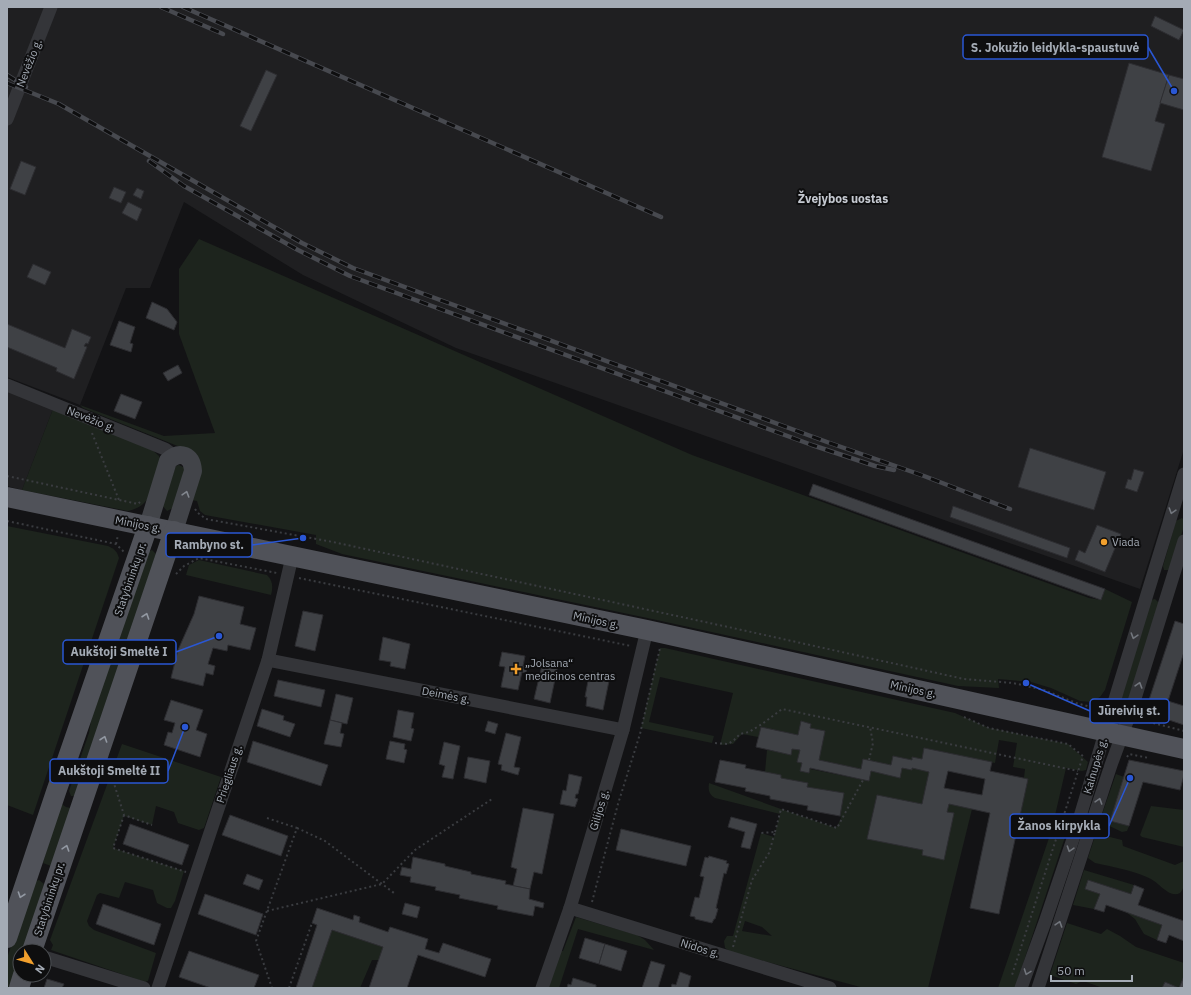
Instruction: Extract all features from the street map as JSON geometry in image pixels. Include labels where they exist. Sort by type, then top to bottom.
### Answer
[{"type":"main road","name":"Statybininkų pr.","points":[[7,938],[148,526],[168,461],[174,456],[183,455],[188,458],[192,464],[193,471],[184,501],[35,943]]},
{"type":"main road","name":"Minijos g.","points":[[7,497],[174,531],[290,566],[1184,748]]},
{"type":"main road","points":[[56,792],[61,799],[67,803],[75,804],[82,802]]},
{"type":"main road","points":[[28,875],[36,872],[43,873],[49,877],[54,884]]},
{"type":"street","name":"Nevėžio g.","points":[[7,119],[52,7]]},
{"type":"street","name":"Nevėžio g.","points":[[7,385],[165,449],[174,456]]},
{"type":"street","name":"Kalnupės g.","points":[[1038,988],[1111,765],[1114,733],[1114,702],[1151,579],[1181,496],[1184,474]]},
{"type":"street","name":"Kalnupės g.","points":[[1021,988],[1046,922],[1074,837],[1114,733],[1132,708],[1184,541]]},
{"type":"street","name":"Priegliaus g.","points":[[158,988],[268,660],[290,566]]},
{"type":"street","points":[[1151,579],[1170,585]]},
{"type":"street","name":"Gilijos g.","points":[[542,988],[570,908],[624,730],[645,639]]},
{"type":"street","name":"Deimės g.","points":[[268,660],[624,730]]},
{"type":"street","name":"Nidos g.","points":[[570,908],[830,988]]},
{"type":"street","points":[[52,959],[144,988]]},
{"type":"path","points":[[85,416],[120,500]]},
{"type":"path","points":[[7,476],[138,504],[141,500]]},
{"type":"path","points":[[184,501],[194,504],[198,513],[206,519],[372,550],[964,679],[1013,683],[1044,690],[1076,703],[1091,706],[1104,701],[1114,702]]},
{"type":"path","points":[[7,521],[116,544]]},
{"type":"path","points":[[175,576],[184,566],[199,558],[290,566],[645,639],[660,648],[665,648]]},
{"type":"path","points":[[589,914],[613,822],[640,734],[660,648]]},
{"type":"path","points":[[1132,708],[1137,710],[1149,722],[1184,731]]},
{"type":"path","points":[[715,743],[728,744],[740,734],[749,732],[782,709],[1078,771]]},
{"type":"path","points":[[962,716],[989,728],[1068,744],[1082,756],[1010,981]]},
{"type":"path","points":[[869,760],[873,743],[870,727]]},
{"type":"path","points":[[108,766],[124,815],[113,848],[196,875]]},
{"type":"path","points":[[730,957],[752,880],[769,853],[781,810],[837,828],[863,780]]},
{"type":"path","points":[[267,911],[382,884],[415,850],[492,799]]},
{"type":"path","points":[[124,815],[152,825]]},
{"type":"path","points":[[267,818],[297,828],[325,841],[394,893]]},
{"type":"path","points":[[272,988],[256,941],[297,828]]},
{"type":"path","points":[[761,833],[775,832]]},
{"type":"path","points":[[289,988],[312,923]]},
{"type":"shaded area","points":[[7,7],[1184,7],[1184,449],[1140,589],[456,348],[303,275],[184,202],[150,288],[126,288],[80,405],[7,377]]},
{"type":"shaded area","points":[[199,239],[692,455],[1089,598],[1101,600],[1105,589],[1132,602],[1105,690],[1100,697],[1091,702],[1080,701],[1051,688],[1031,682],[998,679],[999,688],[958,686],[652,619],[342,554],[316,544],[316,535],[205,515],[200,511],[197,501],[191,500],[200,470],[200,464],[195,453],[83,408],[80,405],[164,436],[215,433],[179,334],[179,269]]},
{"type":"shaded area","points":[[7,391],[53,409],[22,490],[7,486]]},
{"type":"shaded area","points":[[53,409],[150,448],[159,456],[161,461],[149,497],[143,504],[128,511],[22,490]]},
{"type":"shaded area","points":[[179,465],[185,468],[173,508],[167,511],[162,505],[176,466]]},
{"type":"shaded area","points":[[1182,518],[1184,520],[1184,526],[1172,566],[1168,570],[1164,570],[1163,566],[1176,521]]},
{"type":"shaded area","points":[[7,526],[108,546],[115,551],[119,558],[33,815],[7,805]]},
{"type":"shaded area","points":[[152,550],[156,554],[76,796],[71,796],[69,791],[89,733],[95,697],[148,552]]},
{"type":"shaded area","points":[[199,560],[267,575],[272,584],[271,595],[186,575],[189,565]]},
{"type":"shaded area","points":[[1155,599],[1160,604],[1129,699],[1121,699],[1151,600]]},
{"type":"shaded area","points":[[660,648],[955,713],[989,728],[1068,744],[1088,762],[1086,770],[1082,771],[1066,768],[1053,824],[1067,831],[1015,988],[998,988],[1050,835],[1046,827],[1020,817],[1028,779],[1024,778],[1025,769],[1013,767],[1017,743],[999,740],[995,763],[925,748],[922,759],[912,758],[912,760],[894,756],[891,765],[861,769],[819,760],[825,731],[810,728],[811,724],[801,721],[798,735],[761,727],[758,737],[742,734],[733,744],[720,745],[733,693],[660,677],[649,722],[714,736],[712,743],[641,728]]},
{"type":"shaded area","points":[[122,744],[221,777],[204,828],[199,830],[178,823],[174,812],[156,806],[152,825],[124,816],[113,848],[184,871],[175,901],[171,908],[167,908],[157,903],[153,890],[125,882],[119,898],[100,893],[97,895],[87,921],[89,926],[94,930],[156,953],[148,981],[145,982],[52,950],[53,945],[50,940]]},
{"type":"shaded area","points":[[792,749],[800,750],[797,762],[802,763],[800,771],[809,773],[810,769],[869,781],[871,771],[900,777],[902,768],[911,770],[912,768],[929,772],[922,804],[877,795],[867,838],[923,850],[953,813],[947,812],[949,804],[972,809],[928,988],[864,988],[731,952],[725,948],[724,941],[727,936],[733,936],[761,833],[774,837],[780,814],[715,798],[709,792],[709,783],[836,828],[841,818],[840,816],[844,793],[807,787],[808,783],[781,778],[781,775],[765,772],[767,750],[791,754]],"holes":[[[745,921],[762,927],[772,936],[742,931]]]},
{"type":"shaded area","points":[[1116,774],[1124,777],[1110,821],[1129,826],[1127,831],[1122,832],[1101,822],[1100,820]]},
{"type":"shaded area","points":[[60,803],[71,808],[51,866],[43,863]]},
{"type":"shaded area","points":[[1151,806],[1184,810],[1184,847],[1142,837],[1140,835]]},
{"type":"shaded area","points":[[1098,834],[1122,840],[1123,846],[1175,865],[1184,861],[1184,887],[1180,893],[1172,894],[1145,876],[1095,863],[1088,858],[1095,836]]},
{"type":"shaded area","points":[[1084,870],[1134,885],[1131,894],[1088,880],[1085,889],[1100,894],[1094,909],[1073,905]]},
{"type":"shaded area","points":[[39,880],[44,884],[26,943],[12,943],[32,885]]},
{"type":"shaded area","points":[[1126,912],[1162,925],[1157,940],[1144,934],[1135,919]]},
{"type":"shaded area","points":[[576,917],[637,935],[645,940],[654,950],[578,929],[559,988],[548,988],[560,951],[563,951]]},
{"type":"shaded area","points":[[1067,923],[1101,934],[1107,929],[1136,947],[1184,963],[1184,976],[1179,988],[1165,982],[1162,988],[1103,988],[1083,981],[1076,984],[1050,975]]},
{"type":"shaded area","points":[[332,930],[383,947],[379,960],[372,960],[360,988],[312,988]]},
{"type":"shaded area","points":[[12,943],[12,983],[14,983],[12,988],[7,988],[7,958]]},
{"type":"building","points":[[1155,16],[1184,30],[1179,40],[1151,26]]},
{"type":"building","points":[[1129,63],[1169,75],[1155,121],[1165,124],[1151,171],[1102,157]]},
{"type":"building","points":[[266,70],[277,75],[251,131],[240,126]]},
{"type":"building","points":[[1169,75],[1184,79],[1184,110],[1160,103]]},
{"type":"building","points":[[21,161],[36,167],[25,195],[10,189]]},
{"type":"building","points":[[114,187],[126,192],[121,203],[109,198]]},
{"type":"building","points":[[137,188],[144,191],[141,199],[133,195]]},
{"type":"building","points":[[128,202],[142,209],[137,221],[122,213]]},
{"type":"building","points":[[33,264],[51,272],[45,285],[27,277]]},
{"type":"building","points":[[152,302],[167,309],[177,322],[174,330],[146,318]]},
{"type":"building","points":[[119,321],[135,327],[130,343],[133,344],[131,352],[110,345]]},
{"type":"building","points":[[7,324],[65,348],[72,329],[91,337],[88,344],[86,343],[84,346],[87,347],[74,379],[56,371],[57,368],[7,347]]},
{"type":"building","points":[[178,365],[182,373],[168,381],[163,373]]},
{"type":"building","points":[[121,394],[142,402],[135,419],[114,411]]},
{"type":"building","points":[[1030,448],[1106,472],[1094,510],[1018,487]]},
{"type":"building","points":[[1134,469],[1144,472],[1137,492],[1125,488],[1128,479],[1131,480]]},
{"type":"building","points":[[813,484],[1105,589],[1101,600],[809,495]]},
{"type":"building","points":[[953,506],[1070,548],[1067,558],[950,517]]},
{"type":"building","name":"Viada","points":[[1097,525],[1121,534],[1105,572],[1075,560],[1079,550],[1085,553]]},
{"type":"building","points":[[199,596],[244,607],[240,624],[256,628],[250,650],[228,645],[227,651],[213,648],[208,664],[215,666],[213,675],[206,673],[203,686],[171,678],[178,650],[194,614]]},
{"type":"building","points":[[303,611],[323,615],[315,651],[295,646]]},
{"type":"building","points":[[1175,621],[1184,624],[1184,652],[1168,701],[1184,706],[1184,725],[1145,712]]},
{"type":"building","points":[[383,637],[410,644],[405,669],[390,666],[391,662],[379,660]]},
{"type":"building","name":"„Jolsana“ medicinos centras","points":[[502,652],[525,656],[523,666],[527,667],[526,673],[522,672],[518,690],[501,687],[505,667],[499,666]]},
{"type":"building","points":[[543,661],[558,665],[550,703],[534,699]]},
{"type":"building","points":[[592,672],[610,676],[603,710],[586,706],[587,697],[585,697],[588,681],[590,682]]},
{"type":"building","points":[[278,680],[325,690],[321,707],[274,696]]},
{"type":"building","points":[[336,694],[353,698],[347,724],[330,720]]},
{"type":"building","points":[[171,700],[203,710],[196,730],[207,734],[200,757],[164,745],[168,732],[172,733],[175,723],[164,720]]},
{"type":"building","points":[[262,709],[284,716],[283,720],[295,724],[290,737],[257,726]]},
{"type":"building","points":[[398,710],[414,713],[411,728],[414,729],[411,741],[393,737]]},
{"type":"building","points":[[330,720],[342,723],[340,733],[344,734],[341,747],[324,744]]},
{"type":"building","points":[[488,721],[498,724],[495,734],[485,731]]},
{"type":"building","points":[[801,721],[811,724],[810,728],[825,731],[819,760],[861,769],[863,759],[891,765],[893,756],[912,760],[912,757],[922,759],[924,748],[992,762],[990,771],[1028,779],[999,914],[970,908],[990,813],[949,804],[947,812],[954,813],[944,860],[922,855],[923,850],[867,839],[877,795],[922,804],[929,772],[912,768],[912,770],[902,768],[900,778],[871,771],[869,781],[810,768],[809,773],[800,771],[802,763],[797,762],[800,750],[792,749],[791,755],[756,747],[761,727],[798,735]],"holes":[[[948,771],[985,779],[982,795],[944,788]]]},
{"type":"building","points":[[506,733],[521,737],[514,767],[520,768],[518,775],[501,770],[502,765],[498,764]]},
{"type":"building","points":[[253,741],[328,765],[321,786],[247,762]]},
{"type":"building","points":[[390,741],[405,744],[404,749],[407,750],[404,763],[386,759]]},
{"type":"building","points":[[444,742],[460,746],[453,779],[442,777],[445,766],[439,764]]},
{"type":"building","points":[[468,757],[490,761],[486,783],[464,778]]},
{"type":"building","points":[[720,760],[746,765],[745,768],[781,775],[781,778],[808,783],[807,787],[844,793],[840,816],[807,810],[808,806],[770,799],[770,796],[745,791],[746,788],[715,782]]},
{"type":"building","points":[[1129,760],[1184,771],[1184,775],[1180,790],[1143,782],[1129,826],[1110,821]]},
{"type":"building","points":[[569,774],[582,777],[578,794],[576,794],[575,798],[578,799],[575,807],[560,804],[563,790],[566,791]]},
{"type":"building","points":[[523,808],[554,814],[542,874],[534,872],[530,889],[513,886],[517,869],[511,867]]},
{"type":"building","points":[[230,815],[288,836],[281,856],[222,835]]},
{"type":"building","points":[[731,817],[757,824],[750,849],[741,847],[745,832],[728,827]]},
{"type":"building","points":[[130,824],[189,845],[182,865],[123,844]]},
{"type":"building","points":[[621,829],[691,846],[686,866],[616,850]]},
{"type":"building","points":[[709,856],[727,861],[726,863],[729,864],[726,874],[724,873],[716,908],[718,909],[712,923],[695,919],[695,917],[690,916],[695,897],[699,898],[704,877],[700,876],[705,857],[708,858]]},
{"type":"building","points":[[413,857],[445,864],[445,866],[471,872],[471,874],[506,881],[505,884],[530,889],[529,899],[544,903],[543,908],[535,906],[533,916],[497,909],[498,906],[459,898],[460,895],[435,890],[436,887],[410,882],[411,877],[400,875],[402,867],[411,869]]},
{"type":"building","points":[[247,874],[263,880],[259,890],[243,884]]},
{"type":"building","points":[[1088,880],[1131,894],[1134,885],[1144,889],[1138,905],[1184,921],[1184,941],[1169,935],[1166,943],[1157,940],[1162,925],[1106,905],[1104,912],[1094,909],[1100,894],[1085,889]]},
{"type":"building","points":[[205,894],[263,914],[256,935],[198,914]]},
{"type":"building","points":[[405,903],[420,907],[417,918],[402,914]]},
{"type":"building","points":[[103,904],[161,924],[154,945],[96,924]]},
{"type":"building","points":[[317,908],[353,920],[354,915],[360,917],[359,922],[388,932],[390,927],[428,939],[425,949],[439,953],[443,943],[491,959],[485,977],[418,955],[407,988],[369,988],[383,947],[332,930],[312,988],[296,988],[317,925],[312,923]]},
{"type":"building","points":[[585,938],[605,944],[599,964],[579,958]]},
{"type":"building","points":[[605,944],[627,951],[621,971],[599,964]]},
{"type":"building","points":[[189,951],[259,975],[254,988],[211,988],[179,977]]},
{"type":"building","points":[[651,961],[665,965],[658,988],[642,988]]},
{"type":"building","points":[[680,972],[691,976],[688,988],[671,988],[672,984],[676,985]]},
{"type":"building","points":[[1184,976],[1184,988],[1179,988]]},
{"type":"building","points":[[573,978],[596,985],[596,988],[567,988],[568,984],[571,985]]},
{"type":"building","points":[[52,980],[64,984],[62,988],[44,988],[46,983],[52,983]]},
{"type":"building","points":[[1165,982],[1179,988],[1162,988]]},
{"type":"railway","points":[[161,7],[223,34]]},
{"type":"railway","points":[[183,7],[661,217]]},
{"type":"railway","points":[[7,75],[26,87]]},
{"type":"railway","points":[[7,83],[59,104],[302,243],[353,268],[827,442],[924,476],[1010,509]]},
{"type":"railway","points":[[149,161],[184,186],[298,250],[350,276],[812,445],[875,466],[894,470]]},
{"type":"place","name":"S. Jokužio leidykla-spaustuvė","points":[[1174,91]]},
{"type":"place","name":"Rambyno st.","points":[[303,538]]},
{"type":"place","name":"Viada","points":[[1104,542]]},
{"type":"place","name":"Aukštoji Smeltė I","points":[[219,636]]},
{"type":"place","name":"„Jolsana“ medicinos centras","points":[[516,669]]},
{"type":"place","name":"Jūreivių st.","points":[[1026,683]]},
{"type":"place","name":"Aukštoji Smeltė II","points":[[185,727]]},
{"type":"place","name":"Žanos kirpykla","points":[[1130,778]]},
{"type":"district","name":"Žvejybos uostas","points":[[843,199]]}]
